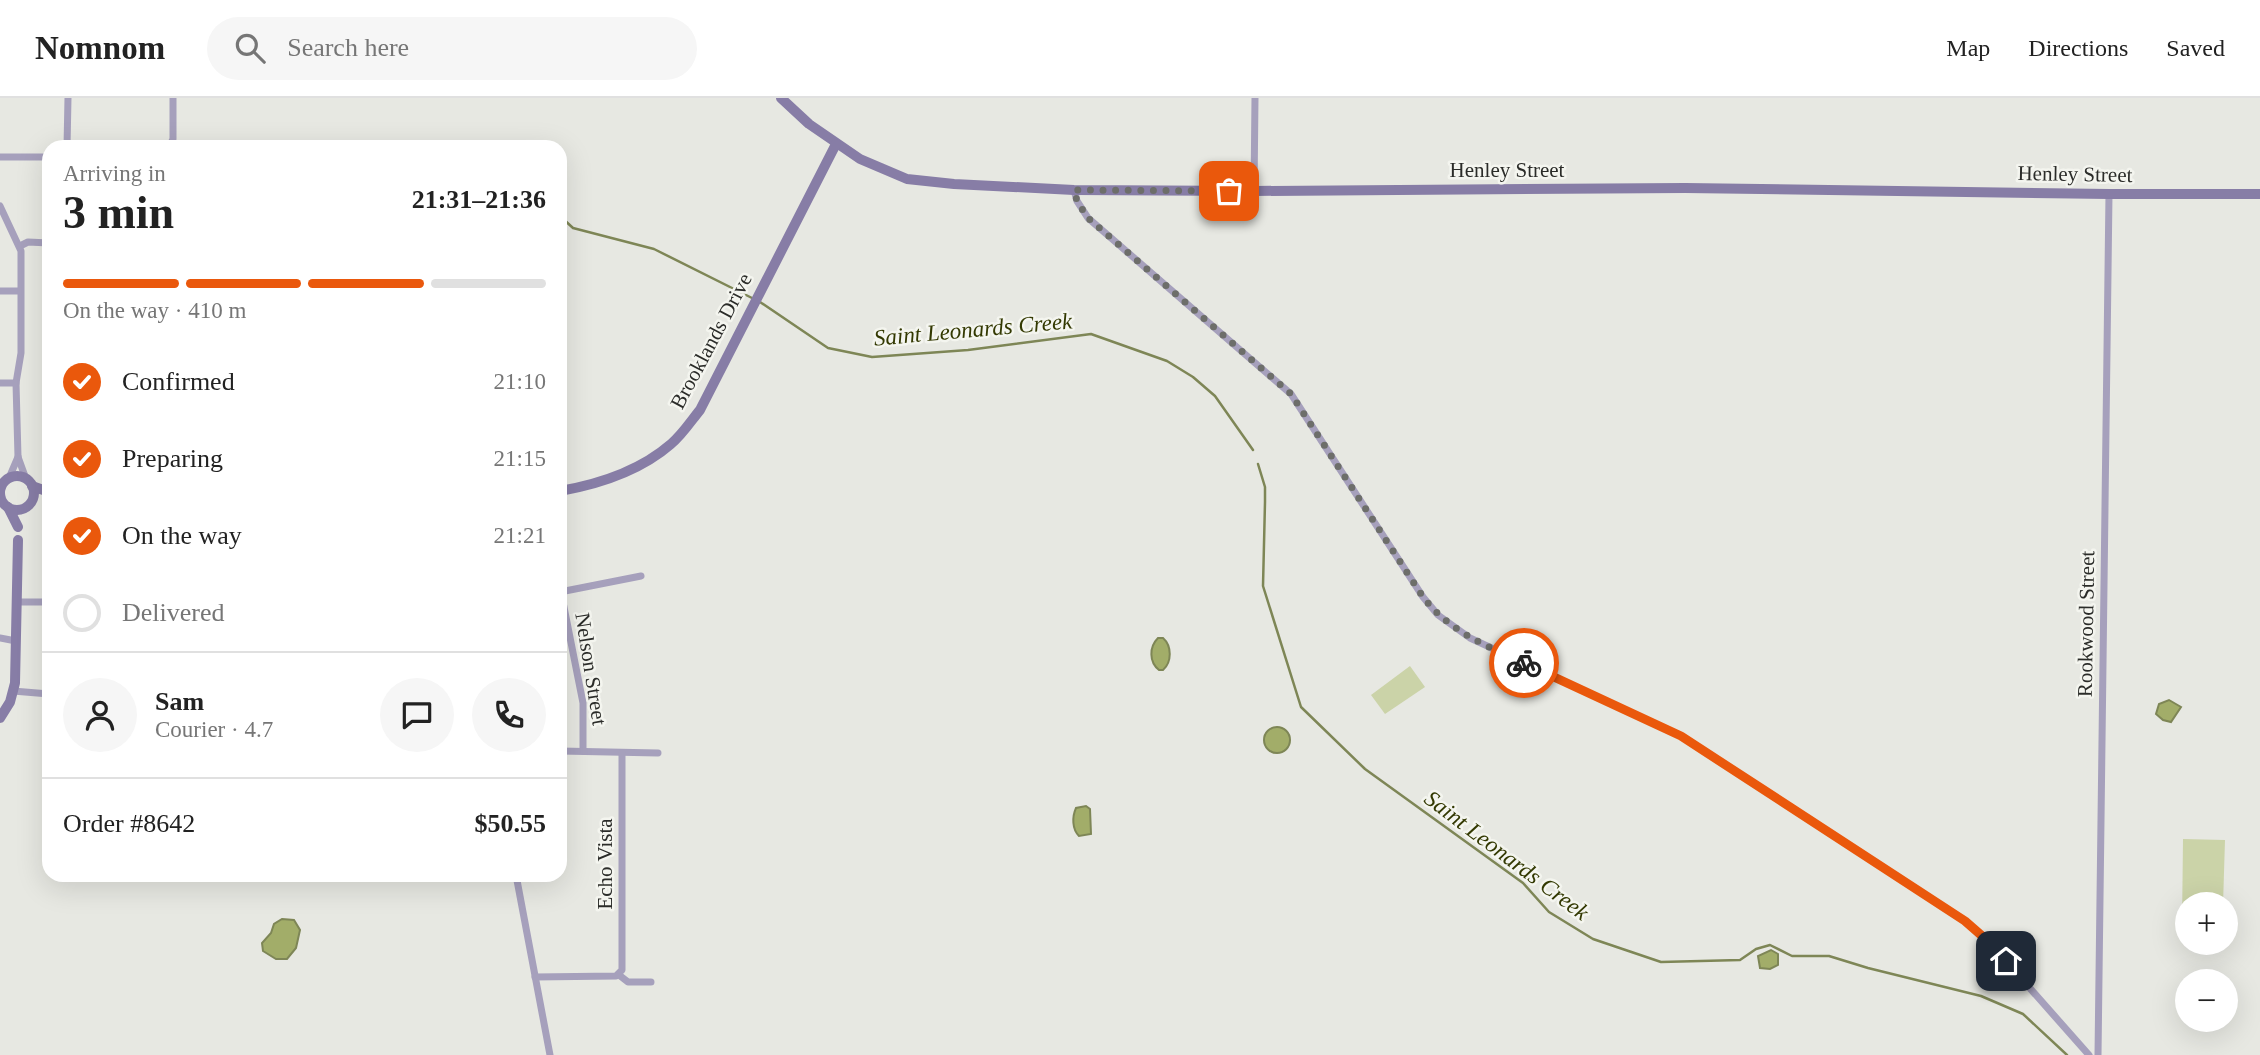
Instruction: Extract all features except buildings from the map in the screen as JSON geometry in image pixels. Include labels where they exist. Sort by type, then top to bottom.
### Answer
[{"type":"street","points":[[67,140],[68,98]]},
{"type":"street","points":[[172,140],[173,98]]},
{"type":"street","name":"Henley Street","points":[[780,98],[809,124],[860,159],[907,178],[954,184],[1074,190],[1685,188],[2260,194]]},
{"type":"street","points":[[1254,191],[1255,98]]},
{"type":"street","name":"Brooklands Drive","points":[[567,489],[610,479],[644,463],[673,443],[700,411],[836,144]]},
{"type":"street","points":[[0,157],[42,157]]},
{"type":"street","points":[[1074,190],[1077,201],[1088,218],[1291,394],[1423,597],[1438,615],[1470,638],[1681,736],[1965,921],[1989,942],[2089,1055]]},
{"type":"street","name":"Rookwood Street","points":[[2098,1055],[2109,194]]},
{"type":"street","points":[[0,206],[20,246],[20,354],[16,383],[18,457],[29,482],[30,503],[18,527],[18,602],[13,691],[0,718]]},
{"type":"street","points":[[20,246],[28,242],[42,243]]},
{"type":"street","points":[[0,291],[20,291]]},
{"type":"street","points":[[0,383],[16,383]]},
{"type":"street","points":[[18,457],[4,484],[3,502],[18,527]]},
{"type":"street","points":[[4,484],[18,476],[42,489]]},
{"type":"street","points":[[3,502],[19,510],[42,497]]},
{"type":"street","points":[[567,591],[641,576]]},
{"type":"street","points":[[18,602],[42,602]]},
{"type":"street","name":"Nelson Street","points":[[567,626],[583,703],[583,751]]},
{"type":"street","points":[[0,638],[16,641]]},
{"type":"street","points":[[13,691],[42,693]]},
{"type":"street","points":[[567,751],[658,753]]},
{"type":"street","name":"Echo Vista","points":[[620,975],[622,753]]},
{"type":"street","points":[[517,882],[550,1055]]},
{"type":"street","points":[[535,977],[620,975],[628,982],[651,982]]},
{"type":"shaded area","points":[[1158,638],[1166,641],[1169,650],[1168,663],[1163,670],[1156,667],[1152,659],[1153,646]]},
{"type":"shaded area","points":[[1410,666],[1425,687],[1385,714],[1371,695]]},
{"type":"shaded area","points":[[2169,700],[2181,707],[2171,722],[2156,714],[2159,704]]},
{"type":"shaded area","points":[[1277,727],[1286,731],[1290,740],[1286,749],[1277,753],[1268,749],[1264,740],[1268,731]]},
{"type":"shaded area","points":[[1086,806],[1090,809],[1091,834],[1079,836],[1074,826],[1074,815],[1076,808]]},
{"type":"shaded area","points":[[2183,839],[2225,840],[2223,892],[2182,892]]},
{"type":"shaded area","points":[[282,919],[294,920],[300,930],[296,948],[287,959],[276,959],[263,951],[262,943],[271,933],[274,924]]},
{"type":"shaded area","points":[[1771,950],[1778,954],[1778,965],[1770,969],[1760,968],[1758,956]]},
{"type":"waterway","name":"Saint Leonards Creek","points":[[567,222],[573,228],[654,249],[754,299]]},
{"type":"waterway","name":"Saint Leonards Creek","points":[[760,302],[828,348],[872,357],[968,350],[1091,334],[1167,361],[1193,377],[1215,396],[1253,450]]},
{"type":"waterway","name":"Saint Leonards Creek","points":[[1258,464],[1265,487],[1263,586],[1301,707],[1365,769],[1523,883],[1549,912],[1593,939],[1661,962],[1740,960],[1756,949],[1770,945],[1792,956],[1829,956],[1981,996],[2023,1014],[2067,1055]]},
{"type":"way so far","points":[[1229,191],[1074,190],[1077,201],[1088,218],[1291,394],[1423,597],[1438,615],[1470,638],[1524,663]]},
{"type":"route","points":[[1524,663],[1681,736],[1965,921],[2006,961]]}]
